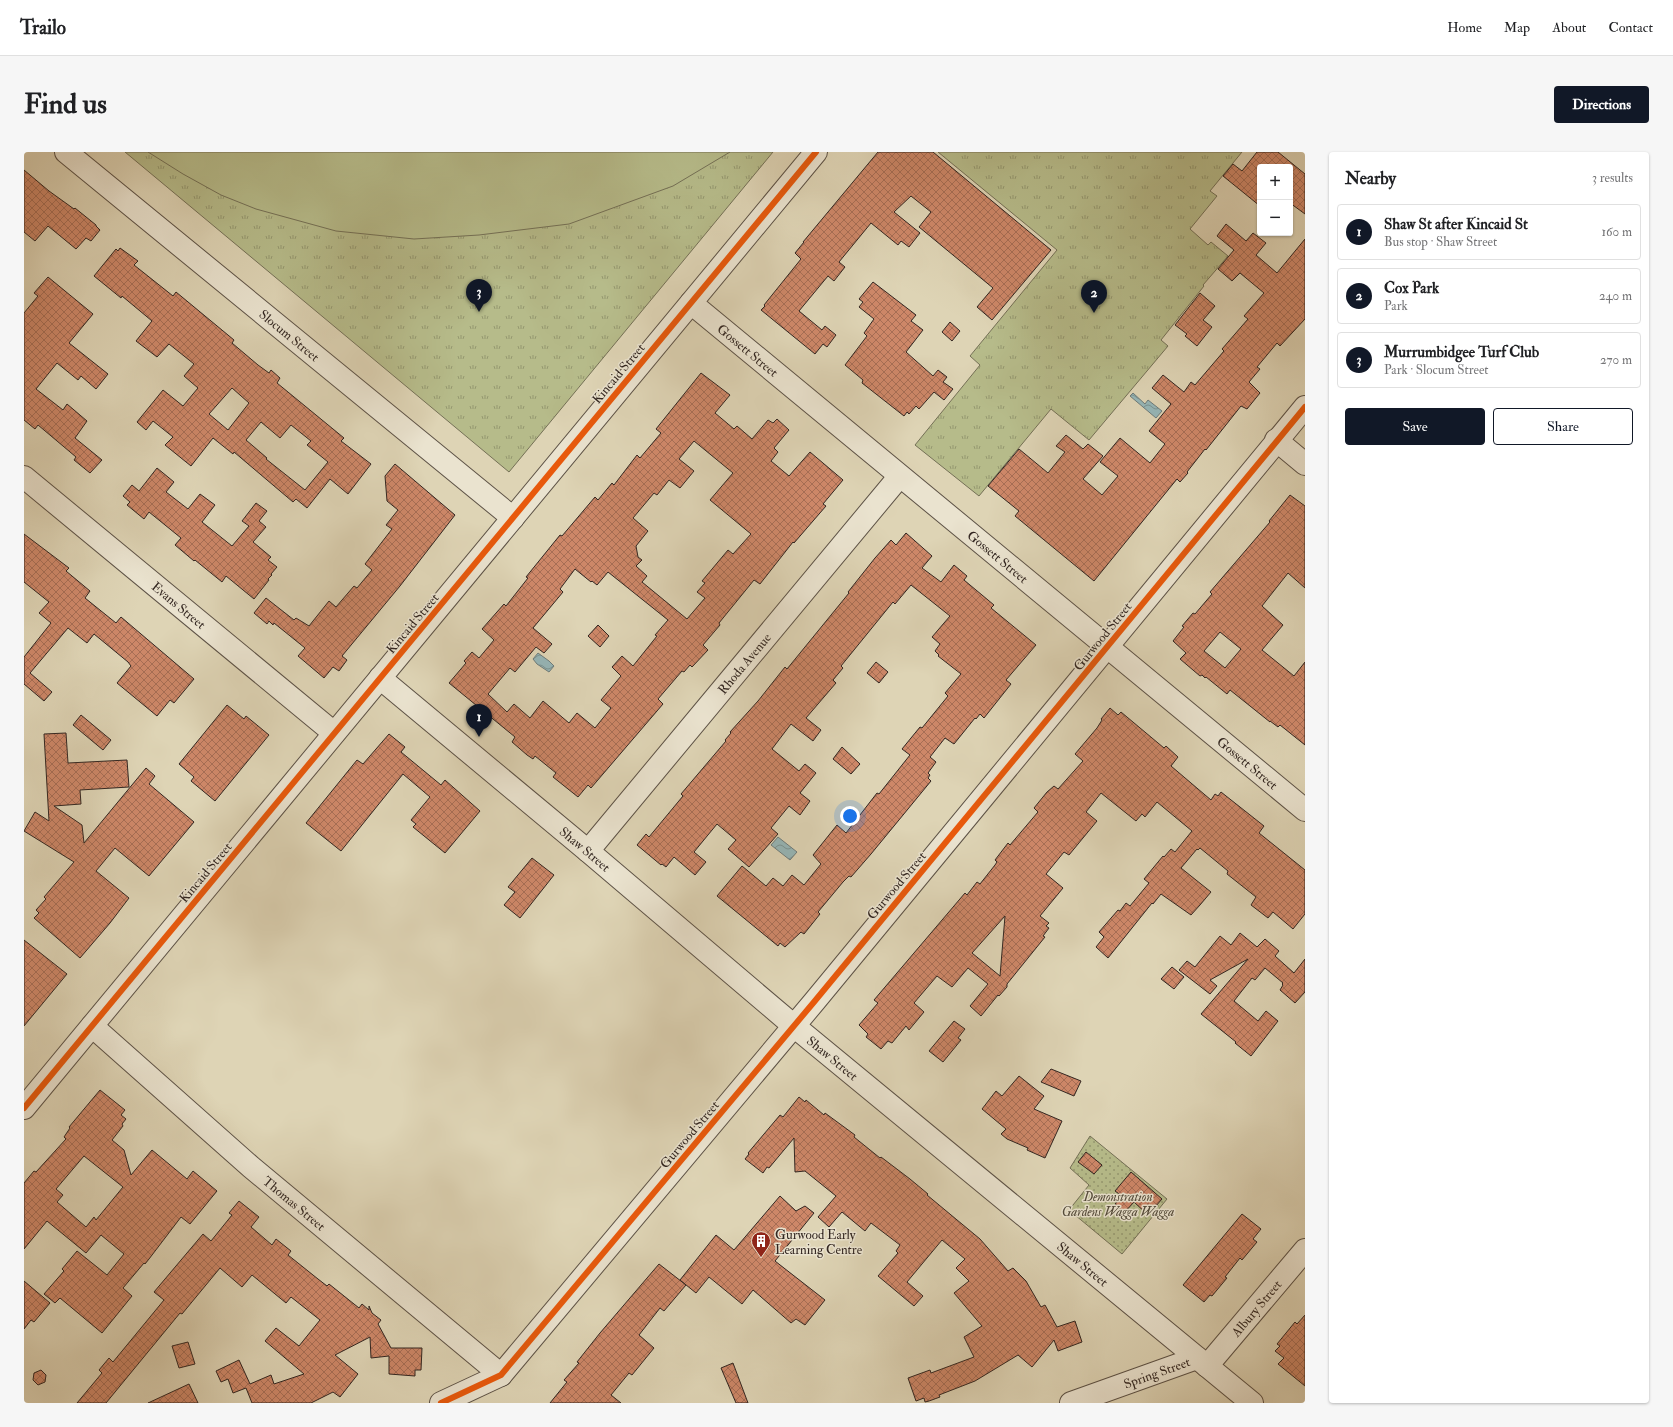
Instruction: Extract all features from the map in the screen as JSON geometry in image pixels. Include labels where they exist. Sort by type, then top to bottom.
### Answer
[{"type":"street","name":"Slocum Street","points":[[66,152],[513,518]]},
{"type":"street","name":"Kincaid Street","points":[[24,1108],[816,152]]},
{"type":"street","name":"Gossett Street","points":[[691,303],[899,477],[1305,810]]},
{"type":"street","name":"Gurwood Street","points":[[501,1375],[794,1026],[1276,440],[1305,407]]},
{"type":"street","points":[[1276,440],[1305,464]]},
{"type":"street","name":"Evans Street","points":[[24,477],[334,733]]},
{"type":"street","name":"Rhoda Avenue","points":[[588,851],[899,477]]},
{"type":"street","name":"Shaw Street","points":[[380,678],[588,851],[794,1026],[1252,1403]]},
{"type":"street","name":"Thomas Street","points":[[92,1026],[251,1167],[501,1375]]},
{"type":"street","name":"Albury Street","points":[[1202,1362],[1305,1250]]},
{"type":"street","name":"Spring Street","points":[[1071,1403],[1202,1362]]},
{"type":"street","points":[[441,1403],[501,1375]]},
{"type":"green space","points":[[125,152],[773,152],[509,472]]},
{"type":"green space","points":[[148,152],[730,152],[673,186],[569,224],[479,235],[414,239],[336,231],[256,209],[221,195]]},
{"type":"green space","points":[[938,152],[1242,152],[1210,191],[1217,196],[1190,229],[1208,245],[1211,242],[1228,256],[1203,285],[1204,286],[1161,340],[1168,346],[1089,440],[1051,409],[979,496],[915,445],[980,365],[970,356],[1057,250]]},
{"type":"green space","name":"Demonstration Gardens Wagga Wagga","points":[[1090,1136],[1167,1199],[1122,1254],[1069,1210],[1089,1185],[1070,1168]]},
{"type":"water","points":[[1133,393],[1145,404],[1148,400],[1162,411],[1156,418],[1130,396]]},
{"type":"water","points":[[538,653],[554,666],[549,672],[537,664],[533,659]]},
{"type":"water","points":[[778,837],[797,852],[790,860],[771,845]]},
{"type":"building","points":[[878,152],[933,152],[1051,250],[992,320],[977,307],[993,288],[919,227],[931,212],[911,196],[894,212],[920,233],[909,247],[901,241],[898,245],[871,223],[839,262],[845,267],[834,281],[828,276],[799,311],[822,330],[825,326],[836,335],[827,347],[823,344],[815,354],[761,310],[801,259],[795,253],[803,242]]},
{"type":"building","points":[[1257,152],[1278,152],[1293,164],[1257,164],[1257,204],[1223,176],[1233,164],[1242,171]]},
{"type":"building","points":[[1293,164],[1305,174],[1305,214],[1293,205]]},
{"type":"building","points":[[24,170],[49,191],[74,209],[75,208],[96,225],[100,230],[91,241],[86,238],[76,249],[48,226],[35,241],[24,232]]},
{"type":"building","points":[[1226,224],[1246,241],[1253,233],[1266,243],[1256,255],[1277,273],[1305,239],[1305,319],[1280,346],[1277,343],[1257,367],[1260,369],[1249,382],[1260,393],[1247,409],[1241,406],[1206,450],[1205,449],[1187,472],[1188,473],[1180,482],[1177,479],[1094,581],[1015,516],[1019,511],[988,486],[1019,449],[1048,473],[1065,452],[1056,446],[1066,435],[1083,449],[1088,444],[1103,456],[1083,479],[1102,495],[1118,476],[1100,462],[1120,438],[1150,463],[1165,444],[1149,431],[1171,404],[1152,388],[1163,375],[1184,392],[1191,382],[1195,385],[1224,351],[1222,349],[1248,319],[1244,316],[1264,293],[1240,273],[1232,281],[1218,269],[1234,250],[1217,236]]},
{"type":"building","points":[[120,248],[138,261],[134,265],[173,296],[176,292],[234,340],[232,343],[258,365],[269,373],[271,370],[280,378],[277,383],[344,438],[341,441],[371,464],[348,494],[330,479],[307,508],[296,499],[293,502],[234,452],[233,454],[213,438],[191,466],[165,445],[173,437],[153,421],[146,430],[137,422],[163,390],[183,406],[198,388],[184,376],[194,364],[169,344],[157,357],[136,341],[152,321],[122,296],[121,298],[94,276],[116,249],[118,251]],"holes":[[[232,388],[249,403],[228,430],[209,414]],[[261,422],[280,438],[291,425],[311,441],[307,445],[328,462],[305,490],[266,459],[267,458],[246,440]]]},
{"type":"building","points":[[48,277],[93,314],[69,343],[108,374],[96,389],[81,376],[78,380],[57,363],[36,389],[63,410],[67,404],[87,421],[75,438],[102,460],[90,473],[74,460],[76,457],[38,425],[35,429],[24,420],[24,313],[38,296],[34,293]]},
{"type":"building","points":[[873,282],[916,315],[911,321],[923,330],[906,352],[933,376],[938,370],[947,377],[943,382],[953,389],[944,400],[934,392],[919,409],[916,406],[909,414],[907,412],[904,416],[862,383],[863,380],[845,365],[867,336],[864,333],[874,319],[859,307],[863,302],[859,299]]},
{"type":"building","points":[[1200,293],[1215,306],[1203,320],[1212,327],[1197,346],[1185,336],[1187,334],[1175,325]]},
{"type":"building","points":[[950,322],[960,331],[952,341],[942,332]]},
{"type":"building","points":[[701,373],[730,395],[715,413],[734,429],[737,426],[752,439],[768,420],[773,423],[777,419],[789,430],[774,448],[778,452],[771,461],[789,476],[810,452],[843,480],[823,504],[826,506],[794,543],[793,542],[760,584],[754,580],[719,623],[720,625],[703,645],[708,650],[692,667],[690,665],[684,672],[682,671],[658,699],[663,704],[591,788],[588,785],[578,797],[553,777],[556,773],[535,756],[533,759],[527,755],[512,742],[515,737],[449,683],[466,663],[464,661],[472,652],[479,658],[494,640],[482,629],[504,604],[506,606],[528,578],[526,577],[560,535],[562,536],[595,497],[598,500],[612,483],[614,485],[637,455],[640,458],[661,433],[656,429]],"holes":[[[694,441],[733,473],[710,500],[751,534],[733,554],[728,550],[702,581],[705,583],[697,592],[705,598],[687,619],[642,582],[647,576],[636,566],[642,560],[638,557],[636,546],[648,531],[633,518],[654,493],[657,495],[669,480],[680,488],[694,471],[679,459]],[[575,569],[597,585],[608,572],[668,620],[655,635],[657,636],[633,666],[622,656],[612,667],[621,676],[601,700],[611,708],[595,728],[577,713],[569,723],[543,701],[530,718],[514,704],[507,712],[488,694],[510,668],[515,672],[536,647],[544,653],[552,644],[533,628],[563,592],[560,589]]]},
{"type":"building","points":[[395,464],[455,515],[400,586],[342,656],[347,660],[339,671],[333,667],[324,678],[298,656],[305,648],[274,623],[273,625],[269,621],[267,624],[254,613],[266,598],[294,620],[296,618],[309,626],[329,601],[336,607],[354,586],[357,588],[372,570],[365,564],[392,529],[386,525],[398,510],[387,501],[385,476]]},
{"type":"building","points":[[157,468],[174,482],[166,492],[188,509],[200,494],[215,505],[202,522],[232,546],[249,526],[242,521],[256,503],[267,511],[259,521],[266,527],[253,542],[271,557],[268,560],[277,567],[254,599],[226,576],[222,582],[195,560],[194,561],[175,545],[181,538],[149,512],[144,519],[127,505],[130,502],[123,496],[132,485],[139,491]]},
{"type":"building","points":[[1290,495],[1305,506],[1305,588],[1288,573],[1262,606],[1283,625],[1262,650],[1294,676],[1305,662],[1305,745],[1280,725],[1278,727],[1270,722],[1230,690],[1227,694],[1206,677],[1205,678],[1202,675],[1200,676],[1180,659],[1186,653],[1173,641],[1184,627],[1182,626],[1193,613],[1195,614],[1212,594],[1210,592],[1270,522],[1269,521]],"holes":[[[1220,632],[1241,649],[1225,668],[1204,651]]]},
{"type":"building","points":[[906,533],[932,556],[922,568],[941,582],[954,565],[967,576],[964,580],[994,605],[991,608],[1036,645],[1006,680],[1011,684],[984,718],[980,714],[976,719],[975,718],[954,744],[945,738],[930,757],[936,762],[928,773],[930,775],[928,778],[931,781],[871,854],[851,877],[849,876],[843,882],[818,912],[820,914],[804,934],[801,932],[785,947],[780,943],[778,946],[717,896],[742,866],[766,886],[773,878],[783,886],[792,875],[804,885],[821,864],[813,855],[837,825],[846,833],[877,793],[879,794],[910,755],[902,749],[920,727],[922,728],[948,696],[945,693],[961,674],[938,656],[939,655],[935,651],[940,644],[932,637],[950,616],[911,585],[895,604],[893,602],[841,666],[843,668],[833,680],[836,683],[806,718],[821,730],[813,741],[791,724],[772,749],[799,771],[805,764],[816,773],[800,793],[810,801],[800,815],[789,806],[771,828],[778,834],[749,867],[728,849],[736,840],[717,824],[694,852],[706,862],[695,875],[674,857],[666,867],[662,864],[661,865],[637,845],[646,834],[649,837],[683,796],[681,794],[726,741],[725,740],[731,733],[730,732],[758,701],[785,667],[787,669],[849,593],[848,592],[875,558],[891,540],[896,545]]},
{"type":"building","points":[[24,534],[69,568],[66,571],[90,591],[85,598],[116,623],[121,617],[194,679],[174,703],[170,700],[157,716],[117,683],[131,666],[128,662],[94,634],[87,643],[68,628],[30,673],[52,692],[44,701],[24,684],[24,657],[51,623],[39,613],[49,602],[24,582]]},
{"type":"building","points":[[598,625],[609,636],[600,647],[588,636]]},
{"type":"building","points":[[876,662],[888,672],[879,683],[867,673]]},
{"type":"building","points":[[227,705],[244,719],[246,716],[269,735],[215,801],[191,781],[194,777],[179,764]]},
{"type":"building","points":[[1110,708],[1118,715],[1121,712],[1164,748],[1166,746],[1178,757],[1171,766],[1211,800],[1215,794],[1218,796],[1221,792],[1264,826],[1259,833],[1305,870],[1305,914],[1293,929],[1273,912],[1268,918],[1251,905],[1256,897],[1227,874],[1228,871],[1200,848],[1198,850],[1197,849],[1181,868],[1211,892],[1191,915],[1161,894],[1108,958],[1096,947],[1104,937],[1099,932],[1126,903],[1130,906],[1149,883],[1144,879],[1163,856],[1164,857],[1171,849],[1175,852],[1192,831],[1157,802],[1145,817],[1142,814],[1136,821],[1101,793],[1086,812],[1097,821],[1069,855],[1064,852],[1046,874],[1063,888],[1040,916],[1049,923],[1046,926],[1049,928],[1043,936],[1045,937],[1007,984],[1007,987],[999,996],[998,995],[981,1016],[970,1006],[988,984],[968,968],[952,987],[937,976],[914,1003],[924,1012],[909,1030],[906,1026],[892,1043],[888,1041],[881,1049],[866,1037],[868,1034],[859,1025],[878,1003],[874,1000],[965,893],[967,895],[977,882],[980,884],[995,865],[997,862],[995,860],[1008,843],[1010,845],[1038,812],[1034,808],[1047,792],[1054,786],[1058,789],[1083,761],[1075,754],[1097,728],[1102,720],[1101,719]],"holes":[[[1005,916],[1000,976],[972,953]]]},
{"type":"building","points":[[81,715],[111,740],[103,750],[73,725]]},
{"type":"building","points":[[66,733],[68,763],[127,760],[129,787],[80,790],[81,804],[54,806],[82,825],[84,843],[146,768],[155,776],[149,784],[194,822],[149,876],[115,848],[96,871],[129,898],[80,958],[34,918],[39,913],[36,910],[46,899],[44,897],[74,862],[24,831],[35,812],[49,821],[44,734]]},
{"type":"building","points":[[389,734],[405,747],[401,752],[441,785],[445,780],[480,811],[445,853],[413,827],[416,824],[411,820],[430,797],[403,774],[341,851],[306,823],[357,760],[363,764]]},
{"type":"building","points":[[842,747],[860,764],[851,774],[833,759]]},
{"type":"building","points":[[532,858],[554,875],[520,918],[504,905],[515,892],[508,887]]},
{"type":"building","points":[[1240,933],[1257,947],[1265,939],[1279,951],[1275,956],[1294,973],[1305,959],[1305,992],[1295,1003],[1280,990],[1283,983],[1265,968],[1255,980],[1252,978],[1234,1001],[1258,1021],[1266,1011],[1278,1021],[1251,1056],[1201,1014],[1248,959],[1210,980],[1217,986],[1210,994],[1179,970],[1187,961],[1195,967],[1220,936],[1231,945]]},
{"type":"building","points":[[24,940],[67,974],[24,1026]]},
{"type":"building","points":[[1172,967],[1184,977],[1174,989],[1161,979]]},
{"type":"building","points":[[954,1021],[965,1029],[958,1038],[961,1040],[943,1062],[929,1051]]},
{"type":"building","points":[[1051,1069],[1081,1081],[1074,1096],[1041,1082]]},
{"type":"building","points":[[1019,1076],[1044,1096],[1034,1109],[1062,1121],[1045,1158],[1027,1150],[1028,1148],[1007,1139],[1001,1134],[1006,1129],[982,1109],[996,1091],[1002,1096]]},
{"type":"building","points":[[100,1090],[125,1110],[121,1115],[126,1119],[122,1124],[123,1126],[112,1140],[124,1150],[131,1175],[152,1150],[187,1179],[193,1171],[217,1191],[190,1224],[181,1217],[145,1264],[144,1263],[123,1288],[132,1296],[102,1333],[60,1298],[55,1303],[44,1294],[64,1271],[62,1269],[77,1251],[107,1275],[124,1254],[101,1235],[86,1253],[47,1221],[24,1249],[24,1183],[66,1139],[64,1137],[70,1128],[69,1127]],"holes":[[[84,1156],[123,1187],[96,1220],[94,1217],[86,1227],[57,1202],[63,1195],[56,1189]]]},
{"type":"building","points":[[799,1097],[805,1102],[806,1100],[824,1115],[825,1113],[855,1135],[854,1137],[880,1158],[881,1157],[910,1179],[980,1239],[1008,1271],[1013,1268],[1026,1281],[1041,1307],[1045,1305],[1057,1327],[1075,1321],[1082,1342],[1058,1351],[1054,1340],[1032,1367],[1018,1355],[975,1381],[939,1395],[940,1397],[925,1402],[924,1398],[916,1401],[908,1378],[930,1370],[931,1373],[974,1357],[964,1337],[982,1326],[954,1293],[969,1281],[956,1268],[965,1259],[942,1240],[907,1282],[923,1296],[914,1306],[878,1276],[898,1253],[896,1251],[900,1245],[871,1223],[865,1231],[842,1212],[829,1227],[818,1217],[836,1196],[805,1171],[795,1172],[794,1138],[763,1173],[745,1159],[749,1154],[748,1153],[780,1115],[783,1117]]},
{"type":"building","points":[[1086,1152],[1102,1165],[1094,1174],[1078,1162]]},
{"type":"building","points":[[1131,1172],[1162,1199],[1148,1215],[1134,1202],[1124,1213],[1115,1204],[1122,1196],[1115,1191]]},
{"type":"building","name":"Gurwood Early Learning Centre","points":[[780,1196],[796,1211],[805,1206],[814,1213],[775,1261],[825,1300],[805,1325],[796,1319],[791,1323],[753,1290],[742,1304],[709,1277],[696,1293],[680,1280],[716,1235],[734,1250]]},
{"type":"building","points":[[239,1201],[259,1217],[251,1227],[272,1245],[276,1239],[291,1251],[288,1255],[327,1286],[329,1284],[359,1308],[362,1304],[369,1310],[369,1306],[372,1313],[381,1320],[378,1324],[391,1348],[422,1348],[421,1370],[415,1370],[415,1376],[389,1374],[389,1356],[371,1358],[370,1337],[335,1355],[358,1374],[340,1397],[333,1392],[311,1403],[252,1403],[246,1388],[233,1393],[228,1379],[221,1382],[216,1371],[239,1360],[250,1384],[271,1375],[274,1384],[304,1374],[265,1341],[276,1328],[299,1346],[320,1320],[291,1297],[286,1303],[252,1275],[242,1287],[220,1268],[182,1314],[180,1313],[106,1403],[77,1403],[102,1373],[99,1370],[109,1358],[113,1362],[164,1300],[154,1292],[203,1234],[211,1241],[232,1215],[229,1213]]},
{"type":"building","points":[[1242,1214],[1261,1229],[1253,1239],[1257,1242],[1242,1260],[1240,1258],[1225,1277],[1227,1278],[1212,1296],[1210,1295],[1204,1302],[1183,1285]]},
{"type":"building","points":[[659,1264],[686,1285],[664,1311],[660,1308],[639,1335],[654,1348],[632,1375],[629,1373],[611,1395],[621,1403],[550,1403],[567,1382],[564,1380],[579,1363],[577,1362]]},
{"type":"building","points":[[24,1281],[50,1303],[34,1322],[31,1320],[24,1329]]},
{"type":"building","points":[[1305,1315],[1305,1386],[1278,1364],[1284,1358],[1275,1351],[1280,1346],[1277,1344],[1295,1322],[1297,1324]]},
{"type":"building","points":[[188,1342],[195,1364],[179,1368],[172,1346]]},
{"type":"building","points":[[733,1363],[748,1403],[736,1403],[721,1368]]},
{"type":"building","points":[[41,1370],[46,1375],[45,1382],[38,1385],[33,1380],[34,1373]]},
{"type":"building","points":[[189,1384],[198,1403],[148,1403]]},
{"type":"cycle path","points":[[24,1108],[816,152]]},
{"type":"cycle path","points":[[441,1403],[501,1375],[814,1002],[1305,407]]},
{"type":"place","name":"Murrumbidgee Turf Club","points":[[479,312]]},
{"type":"place","name":"Cox Park","points":[[1094,313]]},
{"type":"place","name":"Shaw St after Kincaid St","points":[[479,737]]},
{"type":"place","name":"Gurwood Early Learning Centre","points":[[761,1258]]}]
